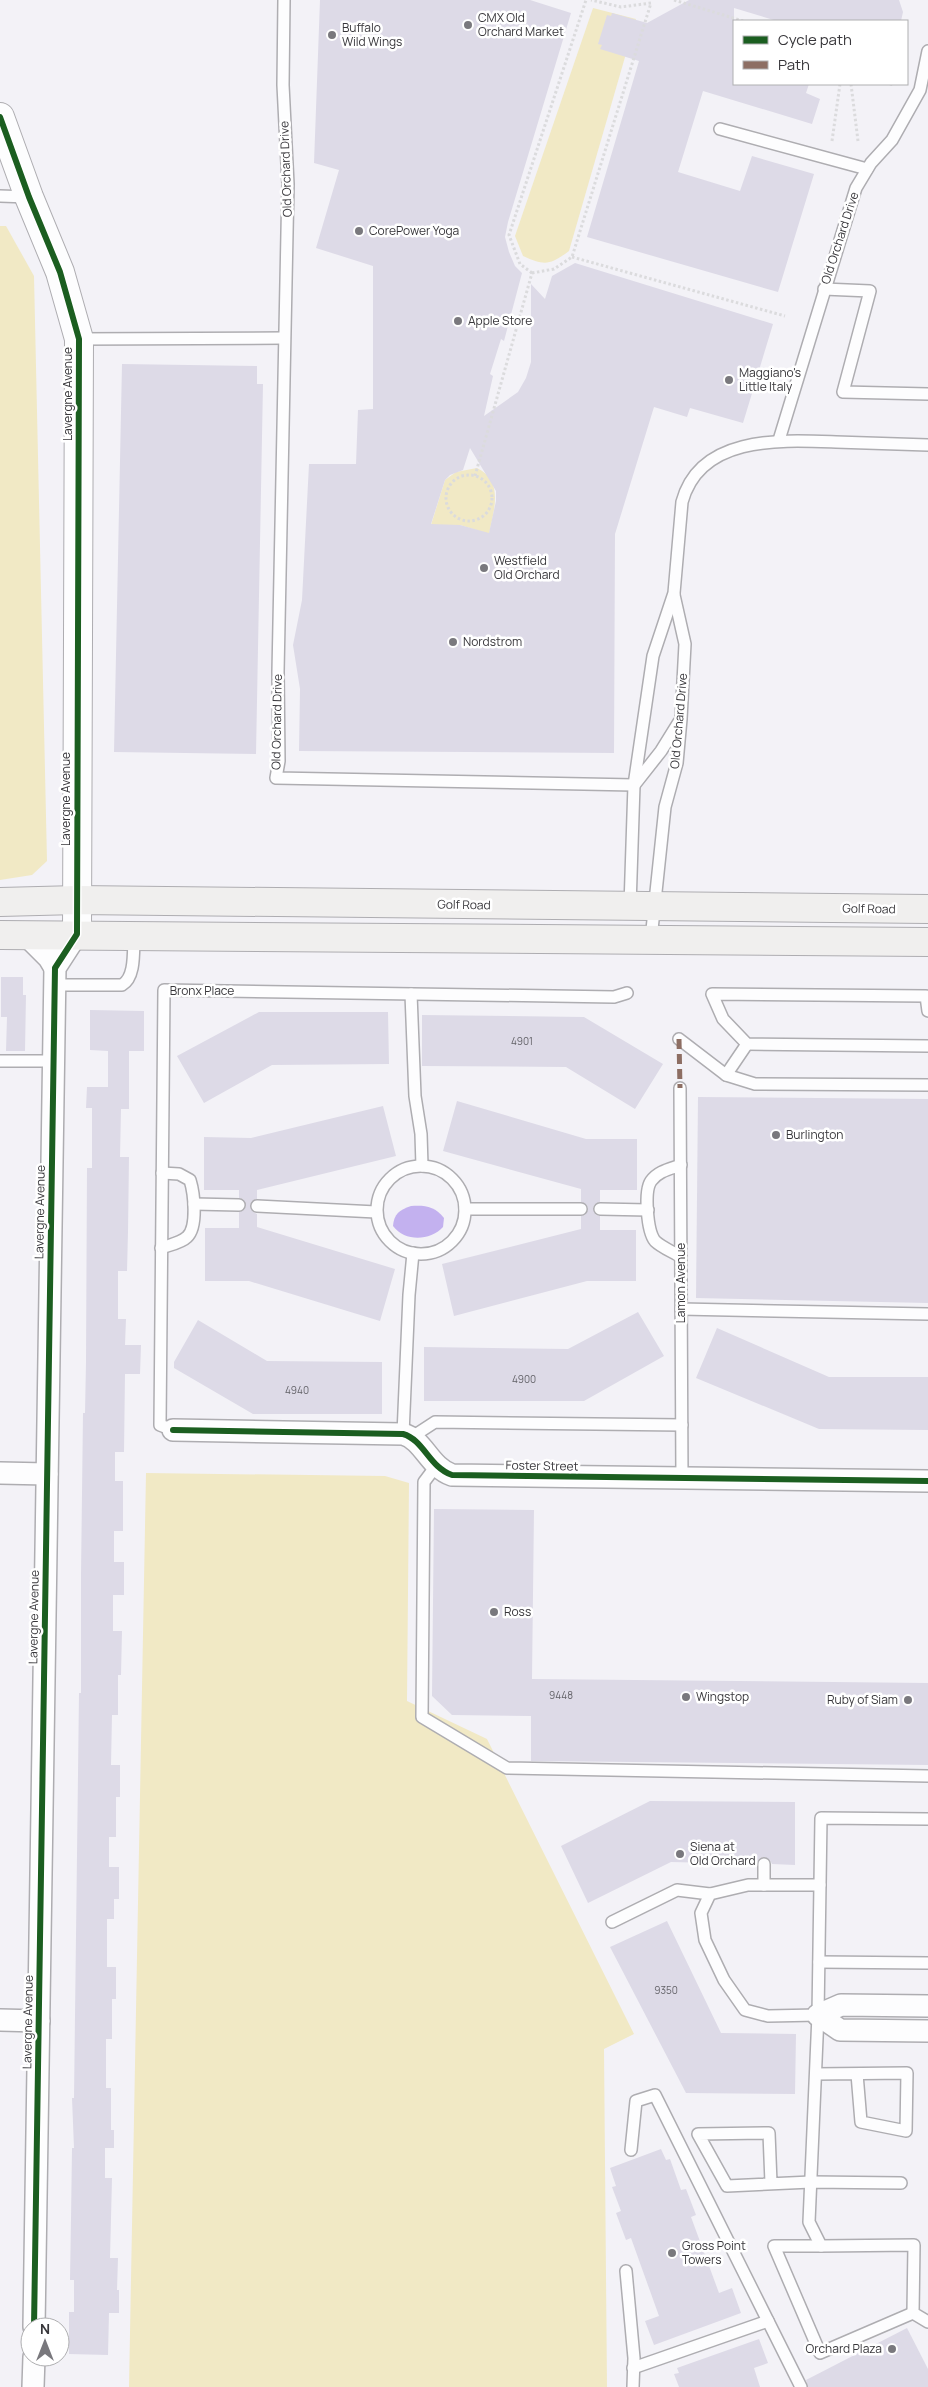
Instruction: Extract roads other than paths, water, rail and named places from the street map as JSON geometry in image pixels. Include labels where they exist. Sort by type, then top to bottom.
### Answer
[{"type":"main road","name":"Golf Road","points":[[0,902],[77,900],[928,909]]},
{"type":"main road","points":[[13,935],[928,942]]},
{"type":"street","name":"Lavergne Avenue","points":[[0,117],[29,197],[60,272],[79,339],[76,934]]},
{"type":"street","points":[[55,976],[76,934]]},
{"type":"street","points":[[13,935],[49,958],[55,976]]},
{"type":"street","name":"Lavergne Avenue","points":[[34,2317],[55,976]]},
{"type":"street","points":[[173,1430],[408,1435]]},
{"type":"street","name":"Foster Street","points":[[408,1435],[436,1466],[444,1472],[458,1476],[928,1481]]},
{"type":"street","points":[[0,1473],[47,1474]]},
{"type":"street","points":[[818,2015],[842,2005],[928,2006]]},
{"type":"street","points":[[818,2015],[840,2030],[928,2031]]},
{"type":"street","points":[[0,2020],[39,2020]]},
{"type":"street","points":[[33,2387],[34,2367]]},
{"type":"lane","name":"Old Orchard Drive","points":[[284,0],[283,85],[288,184],[278,672],[279,761],[276,778],[634,785]]},
{"type":"lane","name":"Old Orchard Drive","points":[[779,440],[856,188],[867,169],[892,140],[920,90],[928,50]]},
{"type":"lane","points":[[720,129],[867,169]]},
{"type":"lane","points":[[0,196],[29,197]]},
{"type":"lane","points":[[824,289],[870,291],[843,392],[928,394]]},
{"type":"lane","points":[[79,339],[284,338]]},
{"type":"lane","name":"Old Orchard Drive","points":[[651,939],[642,907],[634,785],[653,656],[674,593],[682,502],[685,490],[695,475],[708,462],[724,452],[746,445],[779,440],[928,444]]},
{"type":"lane","name":"Old Orchard Drive","points":[[642,907],[677,763],[685,644],[674,593]]},
{"type":"lane","points":[[634,785],[662,751],[681,718]]},
{"type":"lane","points":[[55,976],[122,985],[126,983],[131,974],[134,935]]},
{"type":"lane","name":"Bronx Place","points":[[173,1430],[160,1424],[164,990],[614,997],[627,993]]},
{"type":"lane","points":[[410,994],[414,1096],[421,1134],[422,1166]]},
{"type":"lane","points":[[928,1010],[926,996],[712,994],[723,1019],[747,1044],[928,1046]]},
{"type":"lane","points":[[678,1039],[726,1074],[755,1084],[928,1085]]},
{"type":"lane","points":[[726,1074],[747,1044]]},
{"type":"lane","points":[[0,1061],[53,1061]]},
{"type":"lane","name":"Lamon Avenue","points":[[680,1088],[682,1478]]},
{"type":"lane","points":[[680,1165],[658,1173],[649,1183],[648,1229],[655,1241],[681,1257]]},
{"type":"lane","points":[[422,1166],[435,1168],[447,1174],[463,1196],[465,1209],[463,1222],[458,1233],[450,1243],[439,1250],[426,1254],[413,1253],[392,1243],[384,1234],[376,1212],[382,1188],[389,1178],[410,1167],[422,1166]]},
{"type":"lane","points":[[161,1248],[186,1239],[192,1230],[194,1204],[194,1193],[190,1180],[179,1174],[162,1173]]},
{"type":"lane","points":[[194,1204],[240,1205]]},
{"type":"lane","points":[[257,1206],[376,1212]]},
{"type":"lane","points":[[465,1209],[581,1209]]},
{"type":"lane","points":[[600,1209],[648,1210]]},
{"type":"lane","points":[[413,1253],[409,1295],[408,1435],[435,1422],[682,1424]]},
{"type":"lane","points":[[681,1310],[928,1314]]},
{"type":"lane","points":[[436,1466],[424,1482],[422,1717],[508,1768],[928,1776]]},
{"type":"lane","points":[[821,2246],[809,2222],[818,2015],[821,1818],[928,1819]]},
{"type":"lane","points":[[764,1864],[764,1885]]},
{"type":"lane","points":[[612,1922],[677,1890],[710,1894],[748,1885],[820,1885]]},
{"type":"lane","points":[[710,1894],[700,1913],[704,1940],[724,1980],[745,2010],[768,2016],[818,2015]]},
{"type":"lane","points":[[819,1962],[928,1963]]},
{"type":"lane","points":[[816,2074],[906,2073],[906,2131],[861,2122],[856,2074]]},
{"type":"lane","points":[[631,2150],[636,2101],[655,2095],[801,2387]]},
{"type":"lane","points":[[771,2184],[769,2133],[698,2134],[728,2186],[771,2184],[811,2182],[901,2183]]},
{"type":"lane","points":[[914,2245],[913,2313],[820,2353],[774,2246],[914,2245]]},
{"type":"lane","points":[[626,2270],[633,2387]]},
{"type":"lane","points":[[913,2313],[928,2322]]},
{"type":"lane","points":[[633,2368],[768,2321]]},
{"type":"place","name":"CMX Old Orchard Market","points":[[468,25]]},
{"type":"place","name":"Buffalo Wild Wings","points":[[332,35]]},
{"type":"place","name":"CorePower Yoga","points":[[359,231]]},
{"type":"place","name":"Apple Store","points":[[458,321]]},
{"type":"place","name":"Maggiano's Little Italy","points":[[729,380]]},
{"type":"place","name":"Westfield Old Orchard","points":[[484,568]]},
{"type":"place","name":"Nordstrom","points":[[453,642]]},
{"type":"place","name":"Burlington","points":[[776,1135]]},
{"type":"place","name":"Ross","points":[[494,1612]]},
{"type":"place","name":"Wingstop","points":[[686,1697]]},
{"type":"place","name":"Ruby of Siam","points":[[908,1700]]},
{"type":"place","name":"Siena at Old Orchard","points":[[680,1854]]},
{"type":"place","name":"Gross Point Towers","points":[[672,2253]]},
{"type":"place","name":"Orchard Plaza","points":[[892,2349]]}]
